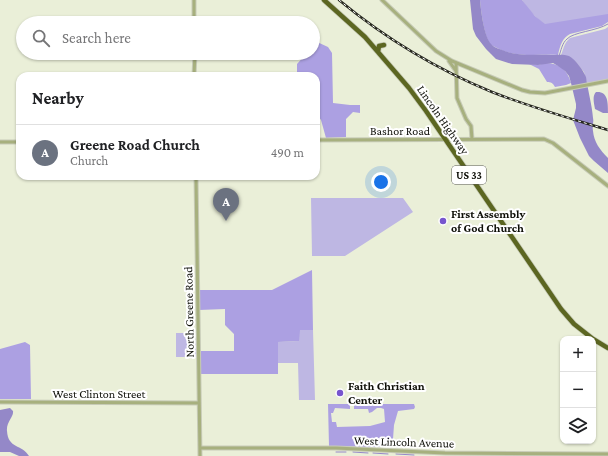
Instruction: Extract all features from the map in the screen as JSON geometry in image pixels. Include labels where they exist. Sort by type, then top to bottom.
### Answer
[{"type":"highway","name":"Lincoln Highway","points":[[324,0],[359,30],[415,96],[563,312],[574,324],[589,336]]},
{"type":"highway","points":[[378,52],[379,46],[384,45]]},
{"type":"highway","name":"US 33","points":[[596,341],[608,348]]},
{"type":"street","points":[[194,0],[194,16]]},
{"type":"street","points":[[382,0],[446,58],[454,67],[456,72]]},
{"type":"street","points":[[446,58],[511,86],[530,92],[544,93],[608,81]]},
{"type":"street","points":[[194,60],[194,72]]},
{"type":"street","points":[[456,63],[457,98],[464,115],[471,126],[472,139]]},
{"type":"street","name":"Bashor Road","points":[[320,140],[544,139],[608,186]]},
{"type":"street","points":[[0,142],[16,142]]},
{"type":"street","name":"North Greene Road","points":[[196,180],[200,456]]},
{"type":"street","name":"West Clinton Street","points":[[0,402],[199,403]]},
{"type":"street","name":"West Lincoln Avenue","points":[[200,448],[322,448],[444,453],[608,454]]},
{"type":"shaded area","points":[[470,0],[480,0],[486,35],[491,44],[495,47],[514,54],[567,55],[579,65],[586,77],[595,139],[602,152],[608,158],[608,173],[589,156],[580,138],[573,120],[576,104],[569,76],[565,71],[553,63],[538,65],[512,64],[496,59],[476,36],[473,29]]},
{"type":"shaded area","points":[[480,0],[522,0],[535,16],[545,24],[608,14],[608,22],[602,26],[570,34],[562,43],[558,55],[526,55],[511,53],[491,45],[486,36],[483,24]]},
{"type":"shaded area","points":[[522,0],[608,0],[608,15],[545,25],[535,16]]},
{"type":"shaded area","points":[[608,27],[608,79],[587,83],[584,72],[576,62],[561,55],[564,46],[570,38]]},
{"type":"shaded area","points":[[320,43],[328,47],[332,53],[333,103],[360,105],[360,113],[353,112],[346,119],[346,137],[326,138],[320,119],[320,72],[297,72],[297,64],[301,60],[320,60]]},
{"type":"shaded area","points":[[545,63],[554,64],[562,68],[567,74],[571,83],[555,87],[552,83],[547,82],[539,69],[529,64],[538,65]]},
{"type":"shaded area","points":[[596,92],[603,93],[605,95],[608,113],[603,113],[595,109],[594,98]]},
{"type":"shaded area","points":[[311,198],[403,198],[413,212],[345,256],[312,256]]},
{"type":"shaded area","points":[[312,270],[313,330],[300,330],[299,341],[278,342],[278,374],[201,374],[201,351],[234,351],[234,334],[225,325],[225,309],[199,310],[199,290],[272,290]]},
{"type":"shaded area","points":[[299,330],[313,330],[315,400],[299,400],[298,363],[278,363],[278,342],[299,341]]},
{"type":"shaded area","points":[[176,333],[195,333],[196,357],[176,357]]},
{"type":"shaded area","points":[[25,342],[30,345],[31,399],[0,399],[0,349]]},
{"type":"shaded area","points":[[328,404],[350,404],[350,409],[335,408],[333,413],[331,413],[332,422],[336,422],[337,427],[370,426],[385,422],[384,409],[377,408],[369,413],[368,409],[354,409],[355,404],[414,404],[415,407],[414,409],[398,411],[394,425],[393,439],[382,443],[377,447],[329,446]]},
{"type":"shaded area","points":[[10,408],[13,413],[7,428],[8,437],[13,444],[26,452],[29,456],[19,456],[10,452],[0,452],[0,410]]},
{"type":"shaded area","points":[[393,439],[393,447],[377,447],[382,443]]},
{"type":"waterway","points":[[559,56],[564,43],[570,37],[608,24]]},
{"type":"waterway","points":[[336,452],[346,452]]},
{"type":"waterway","points":[[353,452],[368,453]]},
{"type":"waterway","points":[[373,453],[388,454]]},
{"type":"waterway","points":[[396,454],[414,455]]},
{"type":"railway","points":[[339,0],[374,27],[412,52],[471,83],[506,97],[608,130]]},
{"type":"place","name":"Greene Road Church","points":[[226,221]]},
{"type":"place","name":"First Assembly of God Church","points":[[443,221]]},
{"type":"place","name":"Faith Christian Center","points":[[340,393]]}]
